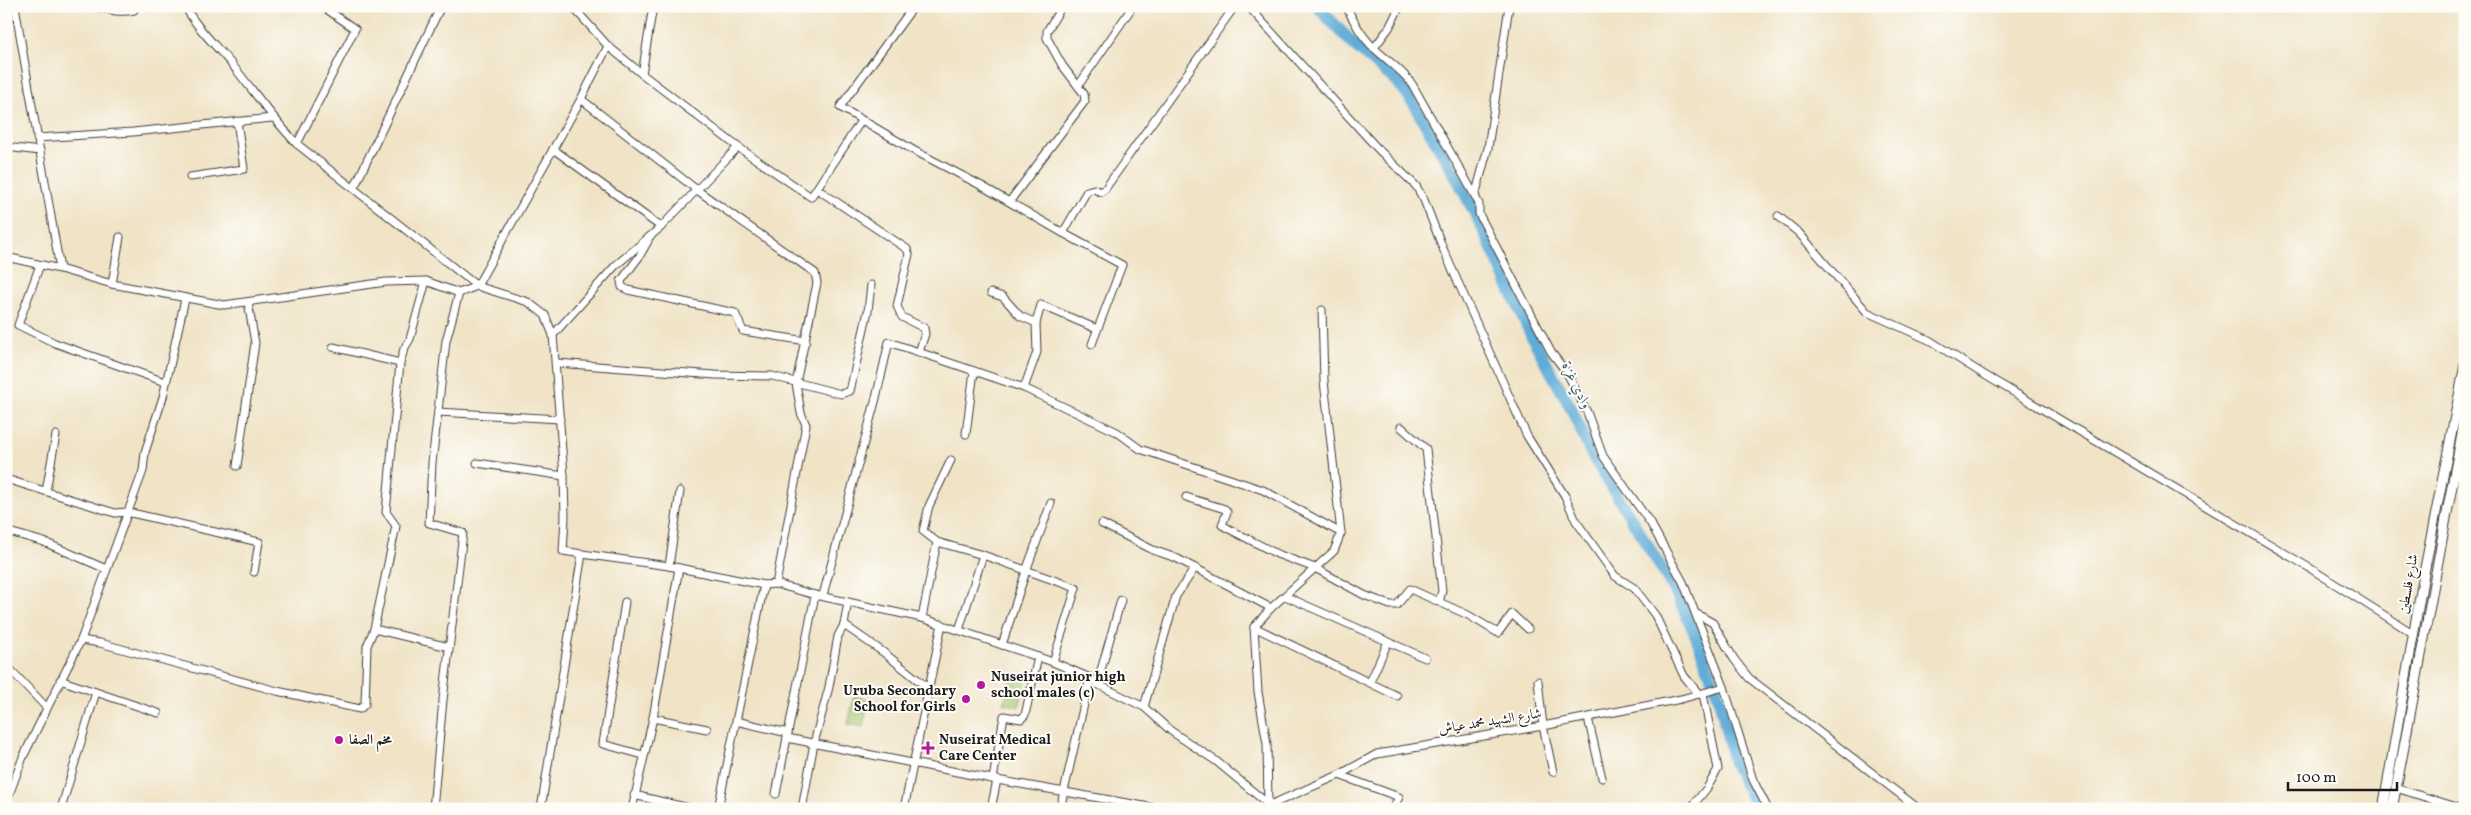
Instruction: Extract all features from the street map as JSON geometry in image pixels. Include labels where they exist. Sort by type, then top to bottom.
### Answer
[{"type":"street","points":[[15,6],[60,269]]},
{"type":"street","points":[[96,6],[107,11],[123,12],[134,10]]},
{"type":"street","points":[[185,6],[197,25],[238,72],[273,118],[297,144],[477,286],[528,302],[545,315],[553,335],[557,363],[564,476],[565,518],[562,551],[669,566],[764,585],[776,584],[815,595],[823,595],[922,618],[1053,662],[1090,678],[1097,684],[1144,707],[1171,731],[1216,761],[1265,807]]},
{"type":"street","points":[[297,144],[355,29],[322,6]]},
{"type":"street","points":[[354,188],[441,6]]},
{"type":"street","points":[[572,6],[608,46],[642,74],[738,147],[811,197],[861,121]]},
{"type":"street","points":[[642,74],[653,6]]},
{"type":"street","points":[[914,6],[840,107],[861,121],[1010,202],[1063,234],[1122,264],[1092,344]]},
{"type":"street","points":[[1010,202],[1083,105],[1084,94],[1062,65],[1046,38],[1047,31],[1062,6]]},
{"type":"street","points":[[1078,86],[1133,6]]},
{"type":"street","points":[[1063,234],[1087,191],[1094,189],[1101,192],[1105,189],[1235,6]]},
{"type":"street","points":[[1248,6],[1377,148],[1416,186],[1424,200],[1444,251],[1527,436],[1565,496],[1576,521],[1615,576],[1634,588],[1654,615],[1684,676],[1701,694],[1718,769],[1708,788],[1690,809]]},
{"type":"street","points":[[1346,6],[1354,22],[1374,48],[1404,73],[1412,84],[1475,196],[1479,214],[1519,294],[1551,352],[1567,373],[1587,412],[1603,456],[1651,524],[1669,554],[1697,614],[1753,780],[1768,809]]},
{"type":"street","points":[[1374,48],[1389,28],[1400,6]]},
{"type":"street","points":[[1475,196],[1488,148],[1509,6]]},
{"type":"street","points":[[6,257],[60,269],[112,284],[224,305],[386,282],[426,281],[459,292],[477,286],[582,99],[608,46]]},
{"type":"street","points":[[582,99],[698,190],[815,273],[817,283],[796,383],[801,414],[806,425],[776,584]]},
{"type":"street","points":[[37,138],[133,132],[273,118]]},
{"type":"street","points":[[190,177],[244,170],[237,121]]},
{"type":"street","points":[[6,147],[40,151]]},
{"type":"street","points":[[553,335],[615,266],[661,227],[738,147]]},
{"type":"street","points":[[553,149],[661,227]]},
{"type":"street","points":[[816,189],[907,249],[908,254],[897,306],[902,317],[924,328],[925,334],[919,352]]},
{"type":"street","points":[[1778,216],[1799,233],[1867,312],[1929,340],[2308,567],[2414,634]]},
{"type":"street","points":[[112,284],[120,237]]},
{"type":"street","points":[[649,238],[640,257],[621,281],[622,287],[628,290],[735,313],[743,331],[806,340]]},
{"type":"street","points":[[40,265],[18,325],[54,342],[165,382]]},
{"type":"street","points":[[81,640],[110,645],[278,691],[360,709],[365,704],[367,646],[374,630],[396,526],[386,512],[400,363],[404,349],[410,339],[426,281]]},
{"type":"street","points":[[557,363],[715,375],[772,376],[842,394],[850,391],[868,311],[871,285]]},
{"type":"street","points":[[433,809],[449,647],[463,533],[429,523],[432,463],[446,341],[459,292]]},
{"type":"street","points":[[991,293],[1003,297],[1020,316],[1036,323]]},
{"type":"street","points":[[6,803],[23,757],[81,640],[143,471],[145,452],[163,397],[185,299]]},
{"type":"street","points":[[237,466],[255,344],[248,302]]},
{"type":"street","points":[[1024,388],[1037,352],[1036,323],[1041,306],[1097,329]]},
{"type":"street","points":[[1265,807],[1266,744],[1258,692],[1254,627],[1271,608],[1334,551],[1342,533],[1324,381],[1322,310]]},
{"type":"street","points":[[823,595],[876,398],[889,342],[1024,388],[1117,432],[1140,449],[1263,490],[1342,533]]},
{"type":"street","points":[[334,348],[400,363]]},
{"type":"street","name":"شارع فلسطين","points":[[2383,809],[2465,365]]},
{"type":"street","points":[[966,434],[974,371]]},
{"type":"street","points":[[438,412],[560,419]]},
{"type":"street","name":"شارع فلسطين","points":[[2392,809],[2425,641],[2434,572],[2465,419]]},
{"type":"street","points":[[1401,427],[1426,449],[1442,591],[1439,602]]},
{"type":"street","points":[[46,490],[56,435]]},
{"type":"street","points":[[951,460],[929,506],[923,532],[937,542],[984,555],[1076,588],[1053,662]]},
{"type":"street","points":[[477,463],[564,476]]},
{"type":"street","points":[[6,479],[115,513],[127,512],[260,542],[254,572]]},
{"type":"street","points":[[669,566],[680,491]]},
{"type":"street","points":[[1186,497],[1225,509],[1227,512],[1222,525],[1276,554],[1315,568],[1364,595],[1390,605],[1396,605],[1410,589],[1498,632],[1512,614],[1528,629]]},
{"type":"street","points":[[1002,645],[1051,503]]},
{"type":"street","points":[[1102,524],[1153,550],[1176,558],[1271,608]]},
{"type":"street","points":[[6,531],[44,542],[106,569]]},
{"type":"street","points":[[922,618],[937,542]]},
{"type":"street","points":[[541,809],[582,554]]},
{"type":"street","points":[[959,630],[984,555]]},
{"type":"street","points":[[632,809],[653,718],[679,568]]},
{"type":"street","points":[[1144,707],[1176,596],[1195,568]]},
{"type":"street","points":[[718,809],[764,585]]},
{"type":"street","points":[[776,794],[815,595]]},
{"type":"street","points":[[1285,596],[1425,658]]},
{"type":"street","points":[[1097,684],[1120,600]]},
{"type":"street","points":[[625,602],[603,744],[643,755]]},
{"type":"street","points":[[802,809],[814,743],[829,686],[838,636],[844,625],[848,602]]},
{"type":"street","points":[[1697,614],[1713,623],[1734,659],[1749,678],[1919,809]]},
{"type":"street","points":[[904,809],[942,624]]},
{"type":"street","points":[[844,625],[877,647],[928,688]]},
{"type":"street","points":[[1254,627],[1397,696]]},
{"type":"street","points":[[374,630],[449,647]]},
{"type":"street","points":[[1370,682],[1388,642]]},
{"type":"street","points":[[991,809],[1004,716],[1021,719],[1025,716],[1038,657]]},
{"type":"street","points":[[6,665],[47,708]]},
{"type":"street","points":[[1060,809],[1090,678]]},
{"type":"street","points":[[60,680],[158,713]]},
{"type":"street","points":[[1538,681],[1553,772]]},
{"type":"street","name":"شارع الشهيد محمد عياش","points":[[1265,807],[1339,775],[1377,754],[1588,718],[1712,692],[1722,688]]},
{"type":"street","points":[[61,809],[96,692]]},
{"type":"street","points":[[653,718],[707,729]]},
{"type":"street","points":[[1588,718],[1602,778]]},
{"type":"street","points":[[736,721],[814,743],[995,779],[1161,809]]},
{"type":"street","points":[[1339,775],[1400,797],[1393,809]]},
{"type":"street","points":[[2396,788],[2463,809]]},
{"type":"street","points":[[634,795],[689,808]]},
{"type":"street","points":[[1858,809],[1869,809]]},
{"type":"green space","points":[[1011,677],[1026,681],[1019,707],[1004,703]]},
{"type":"green space","points":[[854,696],[869,700],[863,727],[848,724]]},
{"type":"waterway","name":"وادي غزة","points":[[1317,6],[1355,46],[1398,83],[1408,95],[1453,171],[1482,227],[1532,337],[1571,408],[1591,453],[1673,587],[1696,636],[1718,695],[1734,763],[1758,809]]},
{"type":"place","name":"Nuseirat junior high school males (c)","points":[[981,685]]},
{"type":"place","name":"Uruba Secondary School for Girls","points":[[966,699]]},
{"type":"place","name":"مخم الصفا","points":[[339,740]]},
{"type":"place","name":"Nuseirat Medical Care Center","points":[[928,748]]}]
